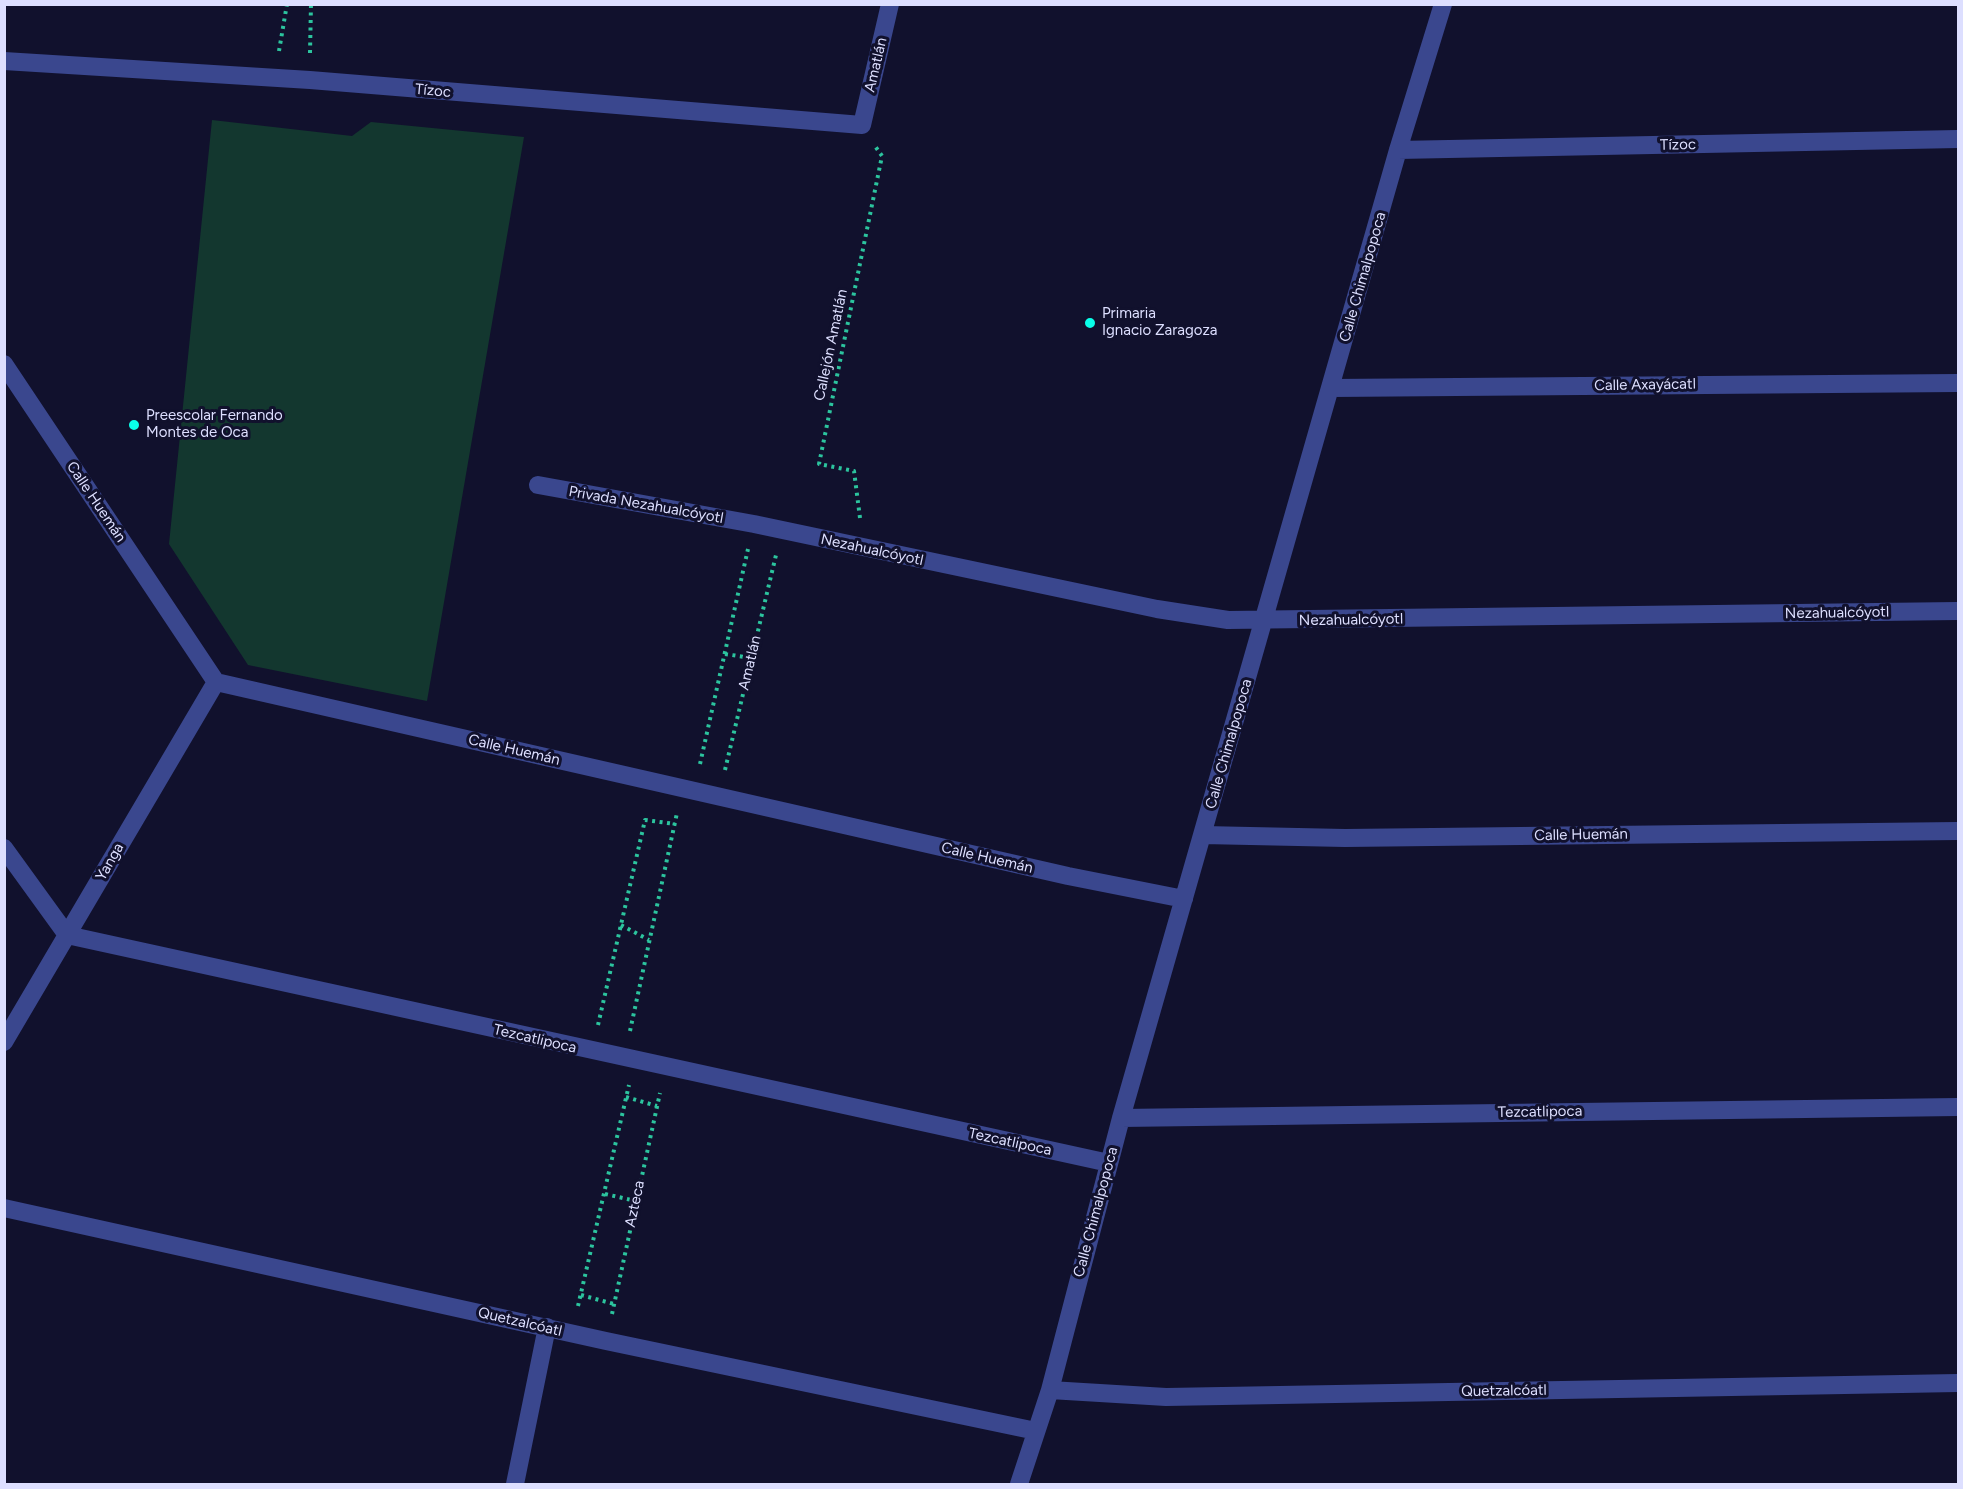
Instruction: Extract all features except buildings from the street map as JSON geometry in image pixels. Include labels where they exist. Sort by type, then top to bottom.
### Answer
[{"type":"street","name":"Amatlán","points":[[862,125],[890,4]]},
{"type":"street","name":"Calle Chimalpopoca","points":[[1019,1485],[1050,1390],[1121,1118],[1332,388],[1398,150],[1443,4]]},
{"type":"street","name":"Tízoc","points":[[4,61],[274,78],[862,125]]},
{"type":"street","name":"Tízoc","points":[[1398,150],[1959,139]]},
{"type":"street","name":"Calle Huemán","points":[[4,364],[216,682],[1068,876],[1184,899]]},
{"type":"street","name":"Calle Axayácatl","points":[[1332,388],[1959,383]]},
{"type":"street","name":"Privada Nezahualcóyotl","points":[[538,485],[754,524]]},
{"type":"street","name":"Nezahualcóyotl","points":[[754,524],[1157,609],[1228,620],[1264,622],[1959,611]]},
{"type":"street","name":"Yanga","points":[[4,1042],[216,682]]},
{"type":"street","name":"Calle Huemán","points":[[1203,835],[1356,838],[1959,831]]},
{"type":"street","points":[[4,848],[67,935]]},
{"type":"street","name":"Tezcatlipoca","points":[[67,935],[592,1052],[1109,1163]]},
{"type":"street","name":"Tezcatlipoca","points":[[1121,1118],[1959,1107]]},
{"type":"street","name":"Quetzalcóatl","points":[[4,1208],[606,1341],[1036,1431]]},
{"type":"street","points":[[515,1485],[547,1327]]},
{"type":"street","name":"Quetzalcóatl","points":[[1050,1390],[1166,1397],[1959,1383]]},
{"type":"path","points":[[274,78],[287,4]]},
{"type":"path","points":[[310,81],[311,4]]},
{"type":"path","name":"Callejón Amatlán","points":[[862,125],[882,156],[819,464],[854,471],[864,548]]},
{"type":"path","name":"Amatlán","points":[[688,790],[725,654],[754,524]]},
{"type":"path","name":"Amatlán","points":[[719,797],[782,530]]},
{"type":"path","points":[[725,654],[751,658]]},
{"type":"path","points":[[572,1333],[626,1097],[629,1059],[650,939],[675,824],[688,790]]},
{"type":"path","points":[[592,1052],[645,820],[675,824]]},
{"type":"path","points":[[620,925],[650,939]]},
{"type":"path","name":"Azteca","points":[[606,1341],[666,1067]]},
{"type":"path","points":[[626,1097],[657,1106]]},
{"type":"path","points":[[604,1194],[636,1201]]},
{"type":"path","points":[[581,1295],[614,1304]]},
{"type":"green space","points":[[212,120],[352,136],[371,122],[524,137],[427,701],[248,665],[169,544]]},
{"type":"place","name":"Primaria Ignacio Zaragoza","points":[[1090,323]]},
{"type":"place","name":"Preescolar Fernando Montes de Oca","points":[[134,425]]}]
